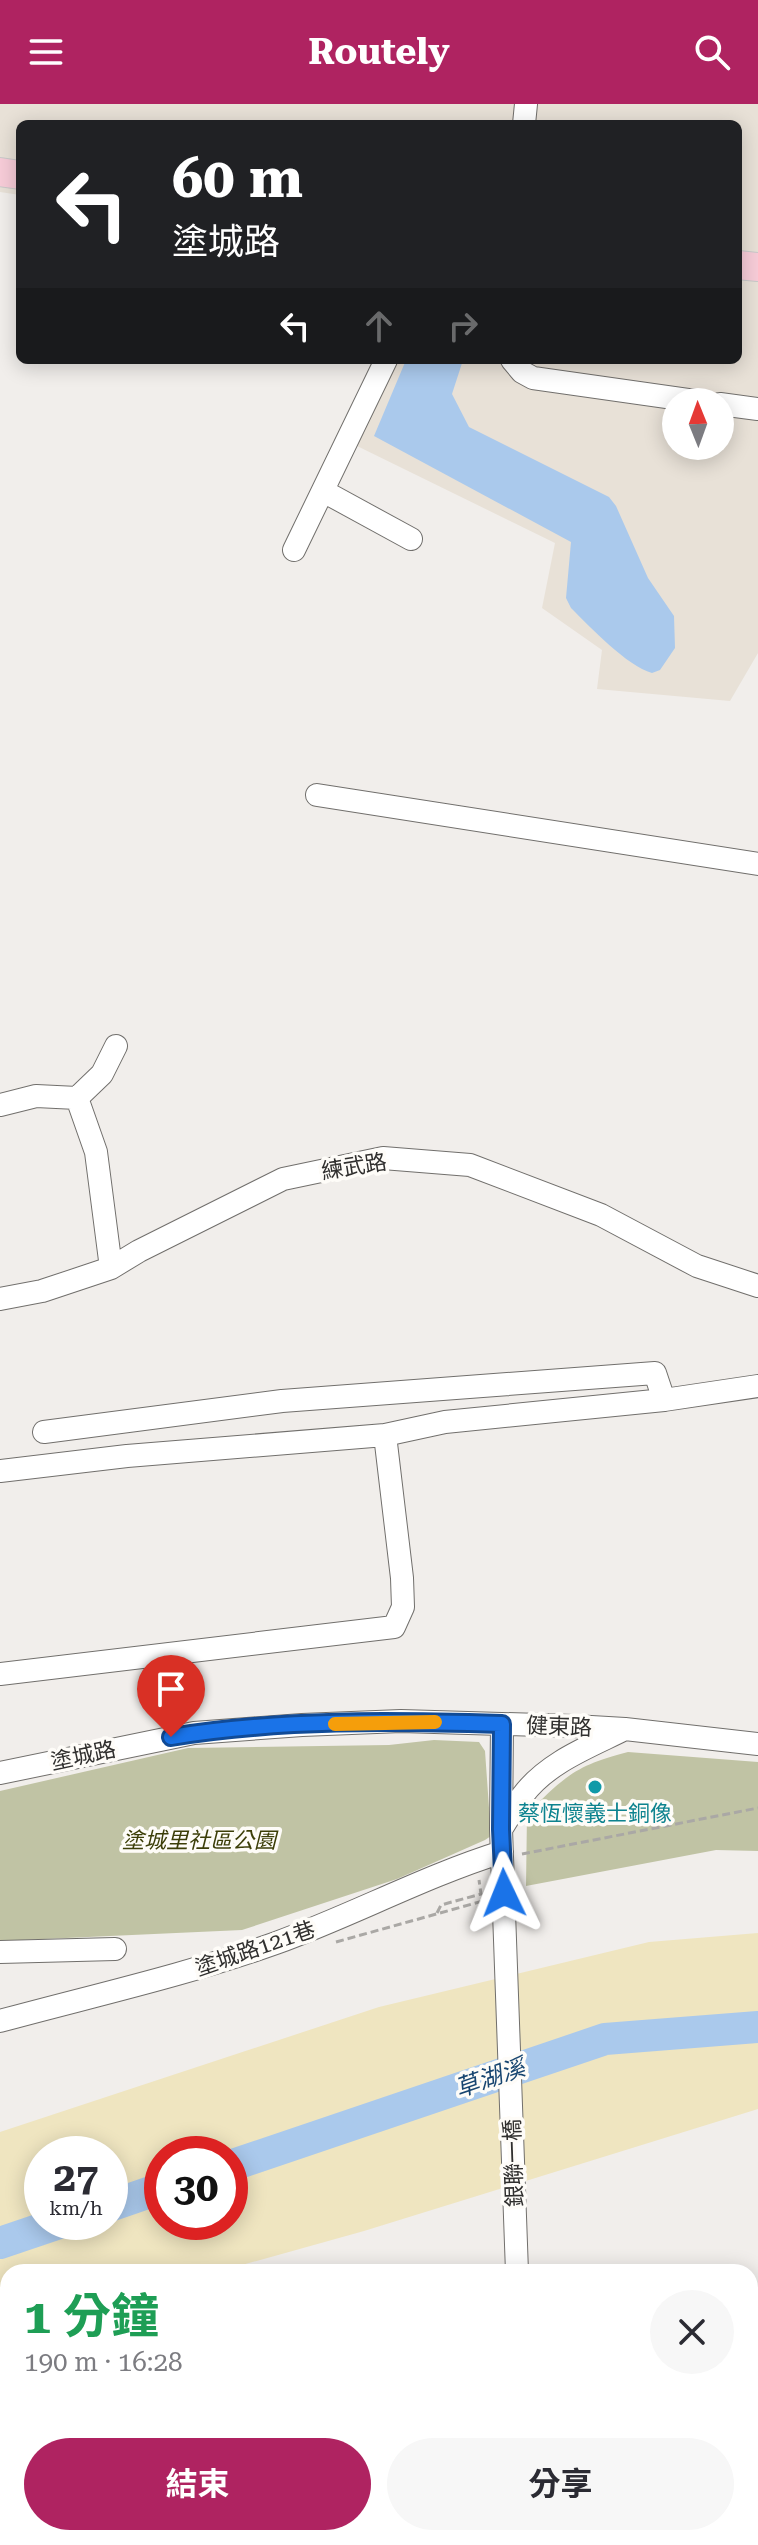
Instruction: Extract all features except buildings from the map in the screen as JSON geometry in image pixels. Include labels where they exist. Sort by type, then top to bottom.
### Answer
[{"type":"street","points":[[294,550],[384,364]]},
{"type":"street","points":[[515,364],[533,378],[662,396]]},
{"type":"street","points":[[734,406],[758,409]]},
{"type":"street","points":[[323,491],[411,539]]},
{"type":"street","points":[[317,795],[758,864]]},
{"type":"street","points":[[0,1105],[36,1096],[77,1098],[102,1074],[116,1046]]},
{"type":"street","points":[[77,1098],[96,1152],[111,1268]]},
{"type":"street","name":"練武路","points":[[0,1299],[42,1291],[111,1268],[283,1179],[383,1158],[470,1165],[601,1215],[697,1266],[758,1286]]},
{"type":"street","points":[[44,1432],[282,1401],[655,1373],[664,1400]]},
{"type":"street","points":[[0,1471],[127,1456],[385,1435],[445,1422],[664,1400],[758,1386]]},
{"type":"street","points":[[0,1674],[394,1627],[403,1607],[402,1578],[385,1435]]},
{"type":"street","name":"塗城路","points":[[0,1773],[194,1733],[387,1722],[502,1724]]},
{"type":"street","name":"健東路","points":[[503,1857],[502,1724],[625,1729],[758,1744]]},
{"type":"street","name":"健東路","points":[[501,1829],[524,1794],[545,1772],[577,1752],[625,1729]]},
{"type":"street","name":"塗城路121巷","points":[[0,2021],[244,1954],[323,1925],[434,1877],[503,1857]]},
{"type":"street","name":"銀聯一橋","points":[[503,1857],[517,2264]]},
{"type":"street","points":[[0,1952],[115,1949]]},
{"type":"path","points":[[503,1857],[758,1808]]},
{"type":"path","points":[[437,1913],[441,1905],[481,1894],[477,1874]]},
{"type":"shaded area","points":[[0,104],[758,104],[758,653],[730,701],[597,689],[602,650],[542,608],[555,543],[355,445],[396,364],[742,364],[742,120],[16,120],[16,194],[0,192]]},
{"type":"green space","name":"塗城里社區公園","points":[[434,1740],[479,1742],[485,1751],[491,1836],[485,1840],[397,1879],[242,1930],[0,1941],[0,1791],[188,1748],[389,1745]]},
{"type":"green space","points":[[628,1752],[758,1762],[758,1851],[716,1850],[526,1886],[527,1814],[572,1774],[595,1762]]},
{"type":"sand","points":[[758,1933],[758,2109],[364,2231],[246,2264],[0,2264],[0,2132],[379,2007],[649,1942]]},
{"type":"water","points":[[404,364],[462,364],[452,394],[469,427],[609,497],[616,506],[648,578],[674,616],[675,648],[660,670],[652,673],[631,663],[571,608],[566,598],[571,542],[374,436]]},
{"type":"waterway","name":"草湖溪","points":[[248,2160],[605,2039],[758,2027]]},
{"type":"waterway","name":"草湖溪","points":[[128,2200],[144,2194]]},
{"type":"waterway","name":"草湖溪","points":[[0,2243],[24,2235]]},
{"type":"slow traffic","points":[[335,1724],[435,1722]]},
{"type":"place","name":"蔡恆懷義士銅像","points":[[595,1787]]},
{"type":"route","points":[[171,1737],[302,1725],[401,1721],[502,1724],[504,1893]]}]
